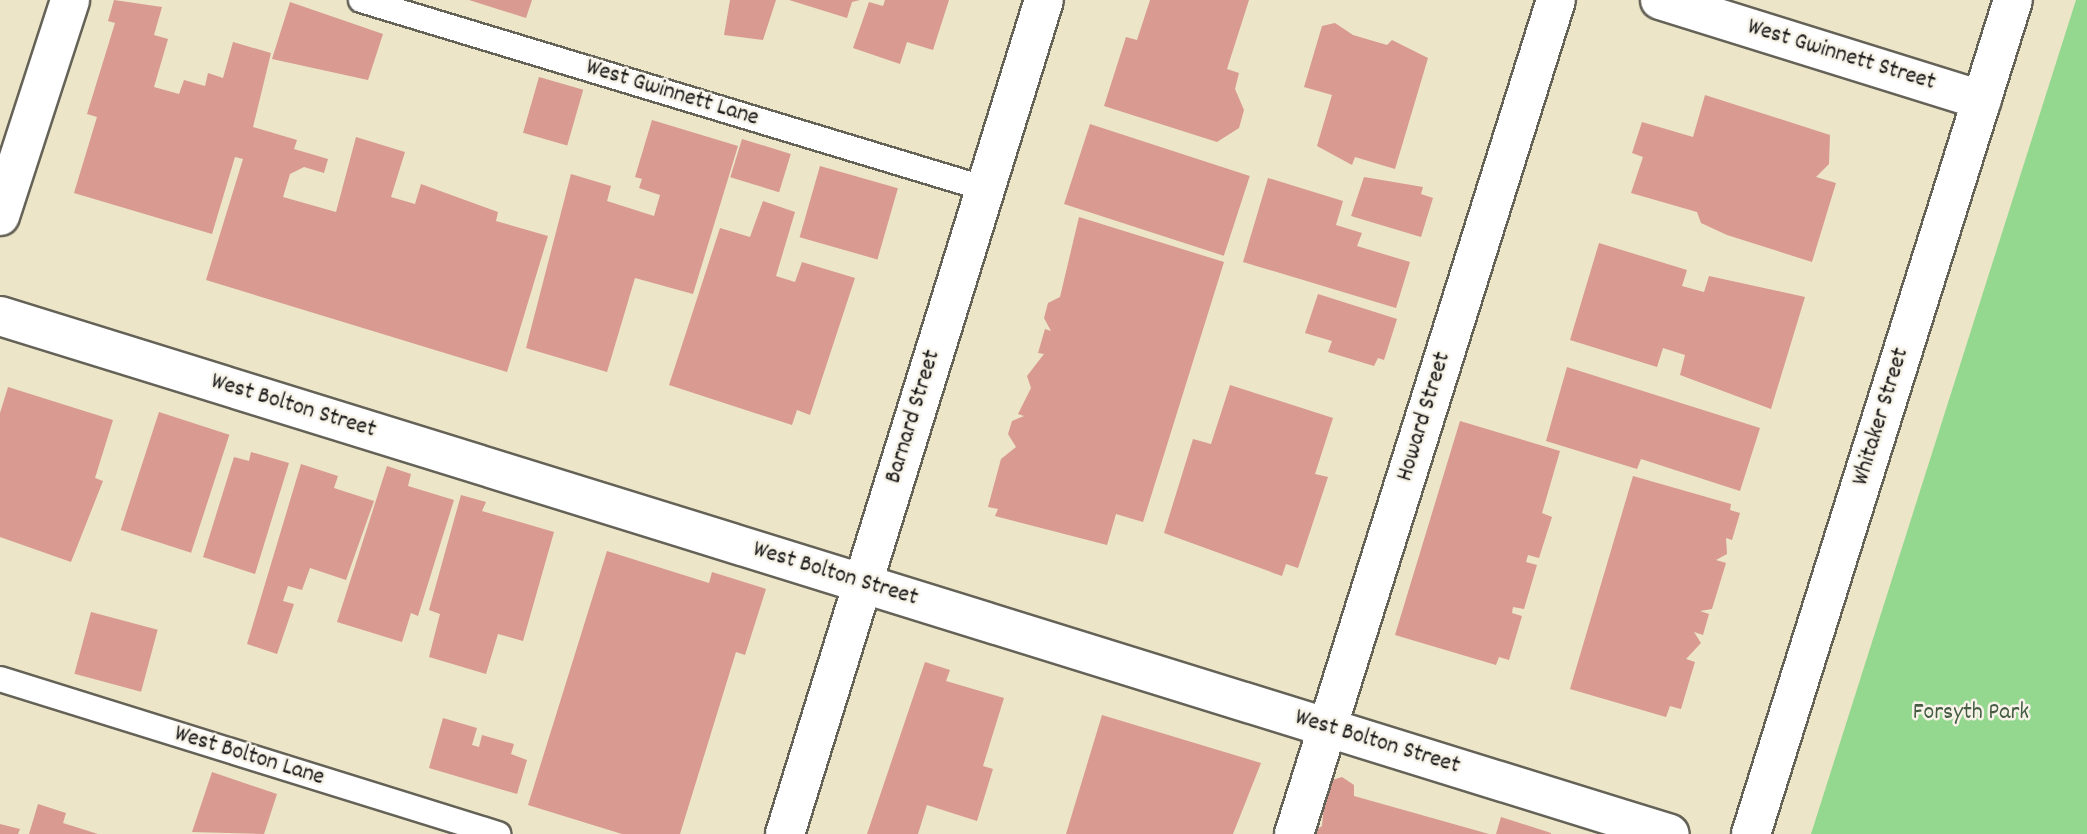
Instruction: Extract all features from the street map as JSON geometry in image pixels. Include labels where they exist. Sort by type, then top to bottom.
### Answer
[{"type":"street","points":[[0,216],[70,0]]},
{"type":"street","name":"Barnard Street","points":[[785,834],[983,188],[1044,0]]},
{"type":"street","name":"Howard Street","points":[[1294,834],[1556,0]]},
{"type":"street","name":"West Gwinnett Street","points":[[1660,0],[1982,100]]},
{"type":"street","name":"Whitaker Street","points":[[1751,834],[2013,0]]},
{"type":"street","name":"West Bolton Street","points":[[0,316],[1670,834]]},
{"type":"lane","name":"West Gwinnett Lane","points":[[361,0],[983,188]]},
{"type":"lane","name":"West Bolton Lane","points":[[0,679],[498,834]]},
{"type":"green space","name":"Forsyth Park","points":[[2076,0],[2087,0],[2087,834],[1811,834]]},
{"type":"building","points":[[114,0],[162,7],[154,35],[168,39],[154,87],[179,94],[184,80],[205,86],[208,73],[223,78],[233,42],[271,53],[253,127],[297,140],[294,149],[328,159],[324,173],[304,167],[290,174],[283,197],[336,212],[356,137],[405,152],[391,197],[415,204],[421,184],[498,212],[496,221],[548,236],[507,372],[206,280],[243,159],[235,157],[212,234],[74,193],[97,117],[87,114],[115,23],[108,21]]},
{"type":"building","points":[[469,0],[532,0],[526,18]]},
{"type":"building","points":[[730,0],[776,0],[763,40],[724,35]]},
{"type":"building","points":[[789,0],[860,0],[852,2],[847,18]]},
{"type":"building","points":[[885,0],[949,0],[933,50],[907,42],[900,64],[853,48],[869,2],[883,6]]},
{"type":"building","points":[[1150,0],[1249,0],[1227,69],[1239,73],[1235,89],[1244,110],[1239,128],[1217,142],[1104,106],[1126,37],[1137,40]]},
{"type":"building","points":[[290,2],[383,34],[368,80],[272,59]]},
{"type":"building","points":[[1335,23],[1353,35],[1387,45],[1392,40],[1428,58],[1395,169],[1355,157],[1352,165],[1317,146],[1332,95],[1304,87],[1322,26]]},
{"type":"building","points":[[539,77],[583,90],[567,145],[523,133]]},
{"type":"building","points":[[1705,95],[1830,135],[1829,164],[1816,177],[1836,183],[1812,262],[1727,235],[1701,223],[1697,212],[1631,193],[1643,157],[1632,153],[1642,122],[1693,137]]},
{"type":"building","points":[[652,120],[738,146],[693,294],[635,278],[607,372],[526,348],[571,174],[611,186],[607,201],[654,216],[660,195],[639,188],[642,179],[635,177]]},
{"type":"building","points":[[1090,124],[1250,176],[1224,256],[1064,204]]},
{"type":"building","points":[[742,139],[791,154],[779,192],[730,177]]},
{"type":"building","points":[[820,166],[898,188],[877,259],[800,237]]},
{"type":"building","points":[[1364,177],[1423,187],[1421,194],[1433,198],[1421,237],[1351,216]]},
{"type":"building","points":[[1268,178],[1343,201],[1336,225],[1362,233],[1357,246],[1410,262],[1396,308],[1243,262]]},
{"type":"building","points":[[763,201],[795,212],[776,276],[795,282],[802,262],[855,278],[810,415],[797,410],[792,425],[669,385],[720,228],[750,237]]},
{"type":"building","points":[[1079,217],[1224,262],[1143,522],[1116,514],[1107,545],[995,516],[998,509],[988,507],[1001,459],[1016,447],[1008,434],[1012,421],[1024,416],[1018,414],[1031,388],[1027,376],[1044,354],[1038,353],[1045,329],[1051,331],[1044,318],[1048,303],[1060,297]]},
{"type":"building","points":[[1599,243],[1687,270],[1682,286],[1704,292],[1709,276],[1805,297],[1771,409],[1680,375],[1685,355],[1663,348],[1657,367],[1570,340]]},
{"type":"building","points":[[1318,294],[1397,319],[1384,360],[1378,358],[1374,366],[1328,352],[1332,341],[1305,333]]},
{"type":"building","points":[[1567,367],[1760,428],[1740,491],[1641,459],[1637,469],[1546,441]]},
{"type":"building","points":[[1230,385],[1333,418],[1315,474],[1328,477],[1298,568],[1286,564],[1282,576],[1164,533],[1193,439],[1211,444]]},
{"type":"building","points":[[8,387],[113,420],[95,478],[103,481],[71,562],[0,537],[0,413]]},
{"type":"building","points":[[159,412],[229,435],[191,553],[121,530]]},
{"type":"building","points":[[1460,421],[1560,451],[1542,513],[1552,517],[1539,558],[1528,555],[1526,562],[1537,565],[1524,609],[1513,607],[1512,613],[1522,616],[1509,660],[1499,657],[1496,665],[1395,635]]},
{"type":"building","points":[[251,452],[289,463],[255,574],[203,557],[234,457],[249,461]]},
{"type":"building","points":[[301,464],[338,476],[334,488],[374,501],[346,580],[310,568],[302,590],[288,586],[283,601],[294,604],[277,654],[247,644]]},
{"type":"building","points":[[387,466],[411,474],[408,486],[454,500],[418,616],[411,613],[402,642],[337,622]]},
{"type":"building","points":[[1633,476],[1731,504],[1730,510],[1740,513],[1732,540],[1726,538],[1727,554],[1716,560],[1726,563],[1712,609],[1700,611],[1709,614],[1703,635],[1694,632],[1701,643],[1686,659],[1695,662],[1681,709],[1670,706],[1666,717],[1570,689]]},
{"type":"building","points":[[461,495],[486,502],[482,511],[554,532],[523,641],[498,634],[486,674],[429,657],[440,614],[429,610]]},
{"type":"building","points":[[607,551],[709,583],[712,572],[766,589],[745,655],[736,652],[680,834],[622,834],[528,805]]},
{"type":"building","points":[[91,612],[158,630],[141,692],[74,674]]},
{"type":"building","points":[[925,662],[950,670],[946,681],[1004,698],[983,766],[993,769],[977,821],[927,805],[918,834],[867,834]]},
{"type":"building","points":[[1102,715],[1261,763],[1233,834],[1066,834]]},
{"type":"building","points":[[443,718],[477,728],[472,745],[479,747],[482,735],[514,744],[511,754],[527,760],[517,794],[429,768]]},
{"type":"building","points":[[212,772],[277,794],[264,834],[192,832]]},
{"type":"building","points":[[1342,777],[1354,785],[1354,796],[1489,834],[1310,834],[1322,826],[1326,782]]},
{"type":"building","points":[[38,804],[66,813],[63,823],[98,834],[29,834]]},
{"type":"building","points":[[1501,817],[1551,833],[1551,834],[1496,834]]},
{"type":"building","points":[[0,824],[20,829],[18,834],[0,834]]}]
